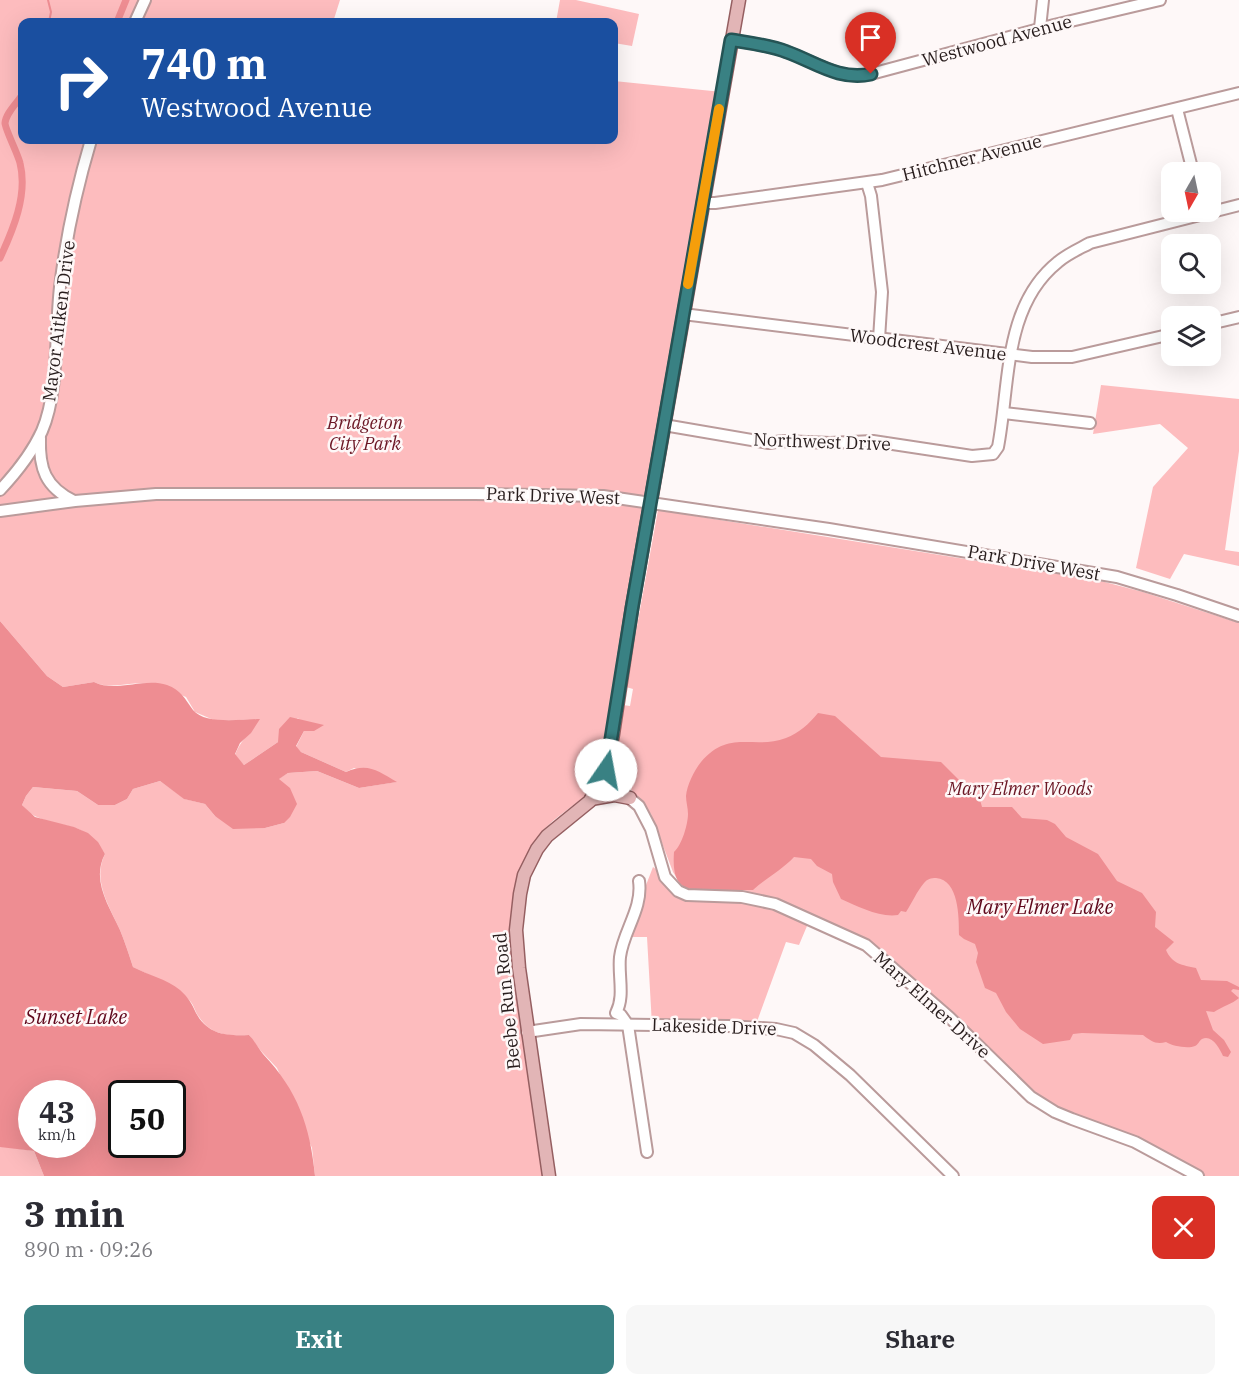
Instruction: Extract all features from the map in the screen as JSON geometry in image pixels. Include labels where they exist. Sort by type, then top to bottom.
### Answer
[{"type":"main road","name":"Beebe Run Road","points":[[549,1176],[527,1032],[516,930],[524,876],[532,857],[547,836],[591,799],[602,780],[613,735],[632,608],[739,0]]},
{"type":"main road","points":[[591,799],[614,795],[630,798]]},
{"type":"street","points":[[137,18],[145,0]]},
{"type":"street","points":[[1041,28],[1043,0]]},
{"type":"street","name":"Westwood Avenue","points":[[731,40],[785,51],[825,69],[855,77],[1041,28],[1160,0]]},
{"type":"street","name":"Hitchner Avenue","points":[[702,203],[867,183],[1239,93]]},
{"type":"street","points":[[1177,109],[1190,162]]},
{"type":"street","name":"Mayor Aitken Drive","points":[[0,490],[24,461],[40,435],[47,412],[63,269],[90,144]]},
{"type":"street","points":[[867,183],[871,196],[882,284],[879,339]]},
{"type":"street","points":[[1221,209],[1239,205]]},
{"type":"street","points":[[1090,423],[1004,413],[1015,329],[1025,303],[1032,291],[1058,261],[1090,243],[1169,222]]},
{"type":"street","name":"Woodcrest Avenue","points":[[683,314],[1039,358],[1072,357],[1161,337]]},
{"type":"street","points":[[1221,321],[1239,317]]},
{"type":"street","name":"Northwest Drive","points":[[664,425],[769,443],[873,441],[989,456],[996,452],[998,447],[1004,413]]},
{"type":"street","points":[[40,435],[40,457],[44,472],[54,489],[75,501]]},
{"type":"street","name":"Park Drive West","points":[[0,511],[75,501],[156,494],[584,495],[651,502],[1053,565],[1117,577],[1239,616]]},
{"type":"street","name":"Mary Elmer Drive","points":[[602,780],[630,798],[639,807],[648,823],[669,883],[682,894],[702,897],[742,897],[775,903],[866,945],[949,1017],[1031,1097],[1072,1119],[1135,1142],[1198,1176]]},
{"type":"street","points":[[639,881],[639,900],[620,954],[620,1003],[616,1013],[621,1015],[628,1024],[647,1152]]},
{"type":"street","name":"Lakeside Drive","points":[[527,1032],[581,1024],[628,1024],[776,1029],[799,1035],[850,1075],[953,1176]]},
{"type":"green space","name":"Bridgeton City Park","points":[[0,0],[340,0],[334,18],[18,18],[18,144],[618,144],[618,81],[722,92],[632,608],[600,768],[585,796],[542,831],[522,869],[512,952],[543,1176],[315,1176],[312,1148],[277,1068],[249,1035],[221,1034],[209,1028],[184,995],[163,981],[133,967],[101,883],[101,864],[105,854],[90,836],[82,831],[35,816],[22,805],[33,787],[77,791],[98,805],[115,805],[127,799],[133,789],[160,781],[185,799],[205,804],[215,816],[265,828],[284,823],[278,779],[288,773],[317,771],[359,788],[396,782],[354,768],[346,772],[301,752],[296,747],[304,731],[298,718],[278,742],[244,765],[235,755],[259,719],[216,721],[195,712],[186,697],[150,684],[106,685],[94,682],[63,687],[47,676],[0,621]]},
{"type":"green space","points":[[560,0],[576,0],[639,14],[632,46],[618,44],[618,18],[557,18]]},
{"type":"green space","points":[[1101,385],[1239,399],[1239,451],[1225,550],[1239,552],[1239,566],[1184,554],[1170,579],[1136,568],[1153,487],[1188,448],[1160,424],[1093,434]]},
{"type":"green space","name":"Mary Elmer Woods","points":[[658,510],[1097,580],[1143,592],[1239,623],[1239,1176],[1195,1176],[1038,1099],[900,971],[848,940],[813,926],[807,926],[799,945],[786,942],[755,1027],[652,1025],[647,937],[626,937],[653,867],[672,894],[683,900],[700,897],[712,890],[684,885],[678,880],[651,814],[619,775],[615,753],[623,705],[630,706],[633,689],[626,687]]},
{"type":"green space","points":[[0,1147],[18,1148],[18,1158],[37,1158],[44,1176],[0,1176]]},
{"type":"water","name":"Sunset Lake","points":[[0,621],[47,676],[63,687],[94,682],[111,686],[158,683],[176,689],[193,710],[206,718],[260,719],[251,733],[240,743],[235,754],[244,765],[278,742],[279,729],[290,717],[324,725],[314,731],[304,731],[296,746],[301,752],[346,772],[361,768],[373,769],[397,782],[359,788],[317,771],[288,773],[279,779],[290,788],[297,804],[290,817],[284,823],[265,828],[233,829],[215,816],[205,804],[184,799],[160,781],[133,789],[127,799],[115,805],[98,805],[77,791],[33,787],[22,805],[35,817],[88,833],[98,842],[105,854],[100,873],[103,893],[122,935],[133,967],[175,986],[190,1001],[206,1026],[212,1030],[233,1035],[249,1035],[275,1068],[294,1096],[306,1125],[315,1176],[44,1176],[37,1158],[96,1158],[96,1080],[18,1080],[18,1149],[0,1147]]},
{"type":"water","name":"Mary Elmer Lake","points":[[818,713],[835,716],[881,757],[941,762],[972,793],[979,796],[982,807],[1012,807],[1022,818],[1047,820],[1055,824],[1066,837],[1098,854],[1117,881],[1142,893],[1156,912],[1155,927],[1174,942],[1166,950],[1174,961],[1196,968],[1201,980],[1227,981],[1239,987],[1239,990],[1231,991],[1239,998],[1214,1012],[1206,1011],[1213,1030],[1224,1040],[1231,1052],[1228,1057],[1223,1056],[1218,1046],[1206,1038],[1195,1046],[1184,1047],[1166,1042],[1156,1043],[1143,1035],[1082,1033],[1073,1034],[1070,1040],[1043,1044],[1020,1029],[1006,1012],[996,993],[985,988],[976,962],[978,953],[975,944],[959,935],[956,900],[944,880],[936,878],[926,881],[906,912],[901,911],[898,915],[884,915],[869,911],[841,899],[832,874],[817,866],[811,859],[794,857],[753,890],[741,890],[736,893],[683,887],[674,869],[674,852],[682,840],[687,823],[688,787],[701,762],[711,752],[732,743],[774,741],[786,738],[804,728]]},
{"type":"waterway","points":[[48,0],[50,18]]},
{"type":"waterway","points":[[119,18],[126,0]]},
{"type":"waterway","points":[[0,258],[10,236],[21,200],[20,163],[5,123],[18,101]]},
{"type":"slow traffic","points":[[688,284],[719,109]]},
{"type":"route","points":[[606,770],[731,40],[769,46],[847,76],[871,74]]}]
